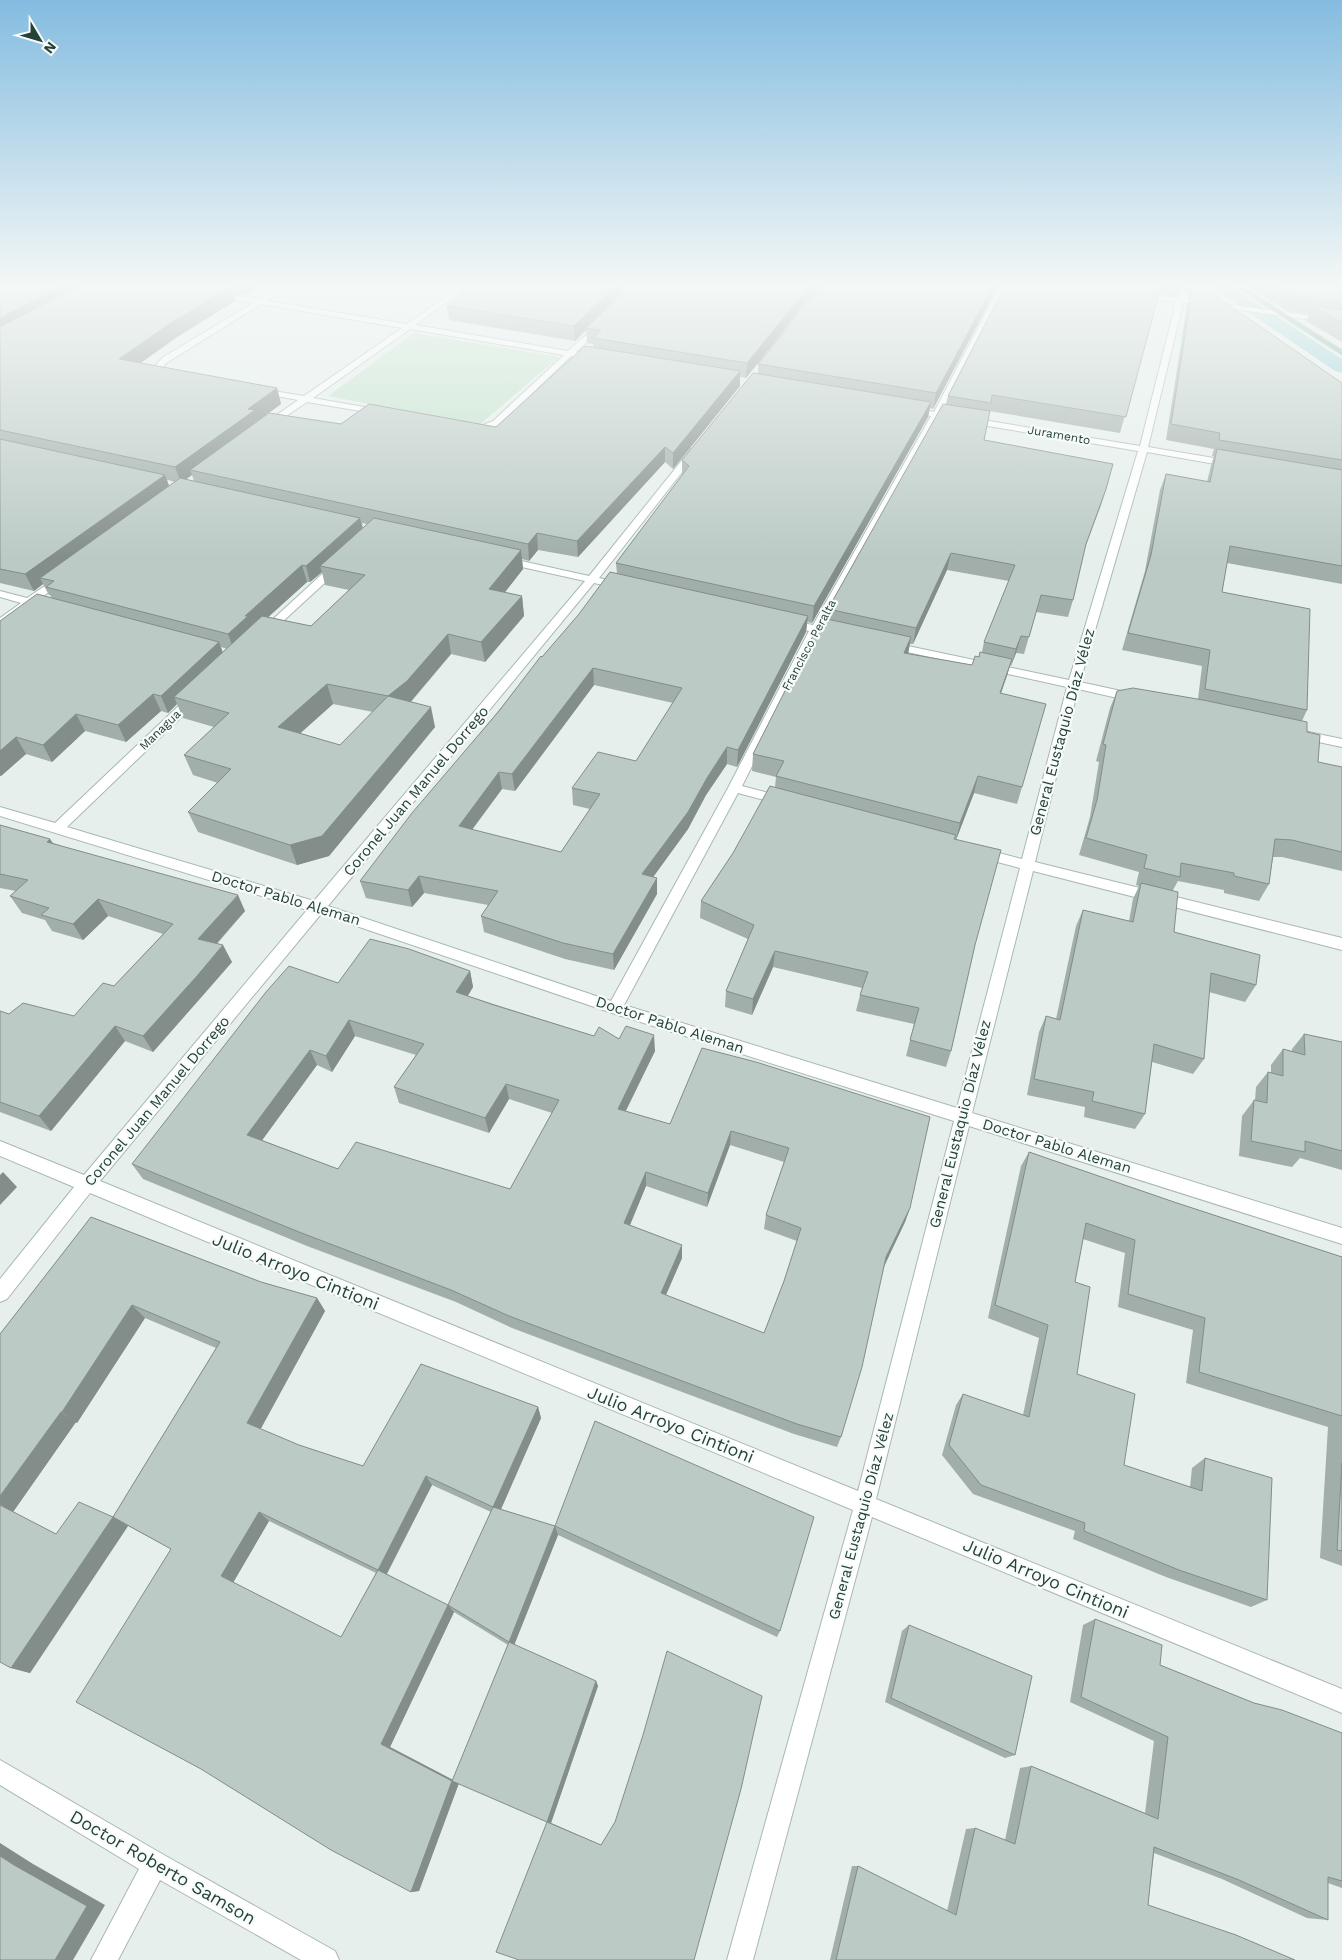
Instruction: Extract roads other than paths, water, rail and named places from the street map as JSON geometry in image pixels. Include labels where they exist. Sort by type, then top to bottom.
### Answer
[{"type":"street","points":[[180,375],[186,377]]},
{"type":"street","points":[[259,432],[339,375]]},
{"type":"street","points":[[461,428],[486,428],[496,423],[547,375]]},
{"type":"street","name":"Francisco Peralta","points":[[615,1008],[734,788],[816,629],[956,375]]},
{"type":"street","name":"General Eustaquio Díaz Vélez","points":[[740,1960],[865,1503],[1073,685],[1143,450],[1162,375]]},
{"type":"street","points":[[250,389],[393,415]]},
{"type":"street","name":"Juramento","points":[[899,408],[1238,465]]},
{"type":"street","name":"Coronel Juan Manuel Dorrego","points":[[0,1293],[86,1185],[592,579],[700,444]]},
{"type":"street","points":[[488,556],[629,588]]},
{"type":"street","points":[[252,644],[346,558]]},
{"type":"street","points":[[0,623],[67,573]]},
{"type":"street","points":[[0,594],[48,606]]},
{"type":"street","points":[[779,621],[845,636]]},
{"type":"street","points":[[874,642],[1150,702]]},
{"type":"street","name":"Managua","points":[[57,829],[201,692]]},
{"type":"street","points":[[1284,730],[1342,743]]},
{"type":"street","points":[[734,788],[800,805]]},
{"type":"street","name":"Doctor Pablo Aleman","points":[[0,811],[319,908],[615,1008],[1342,1236]]},
{"type":"street","points":[[969,850],[1342,944]]},
{"type":"street","name":"Julio Arroyo Cintioni","points":[[0,1148],[1342,1701]]},
{"type":"street","name":"Doctor Roberto Samson","points":[[0,1772],[155,1864],[326,1960]]},
{"type":"street","points":[[104,1960],[155,1864]]}]
